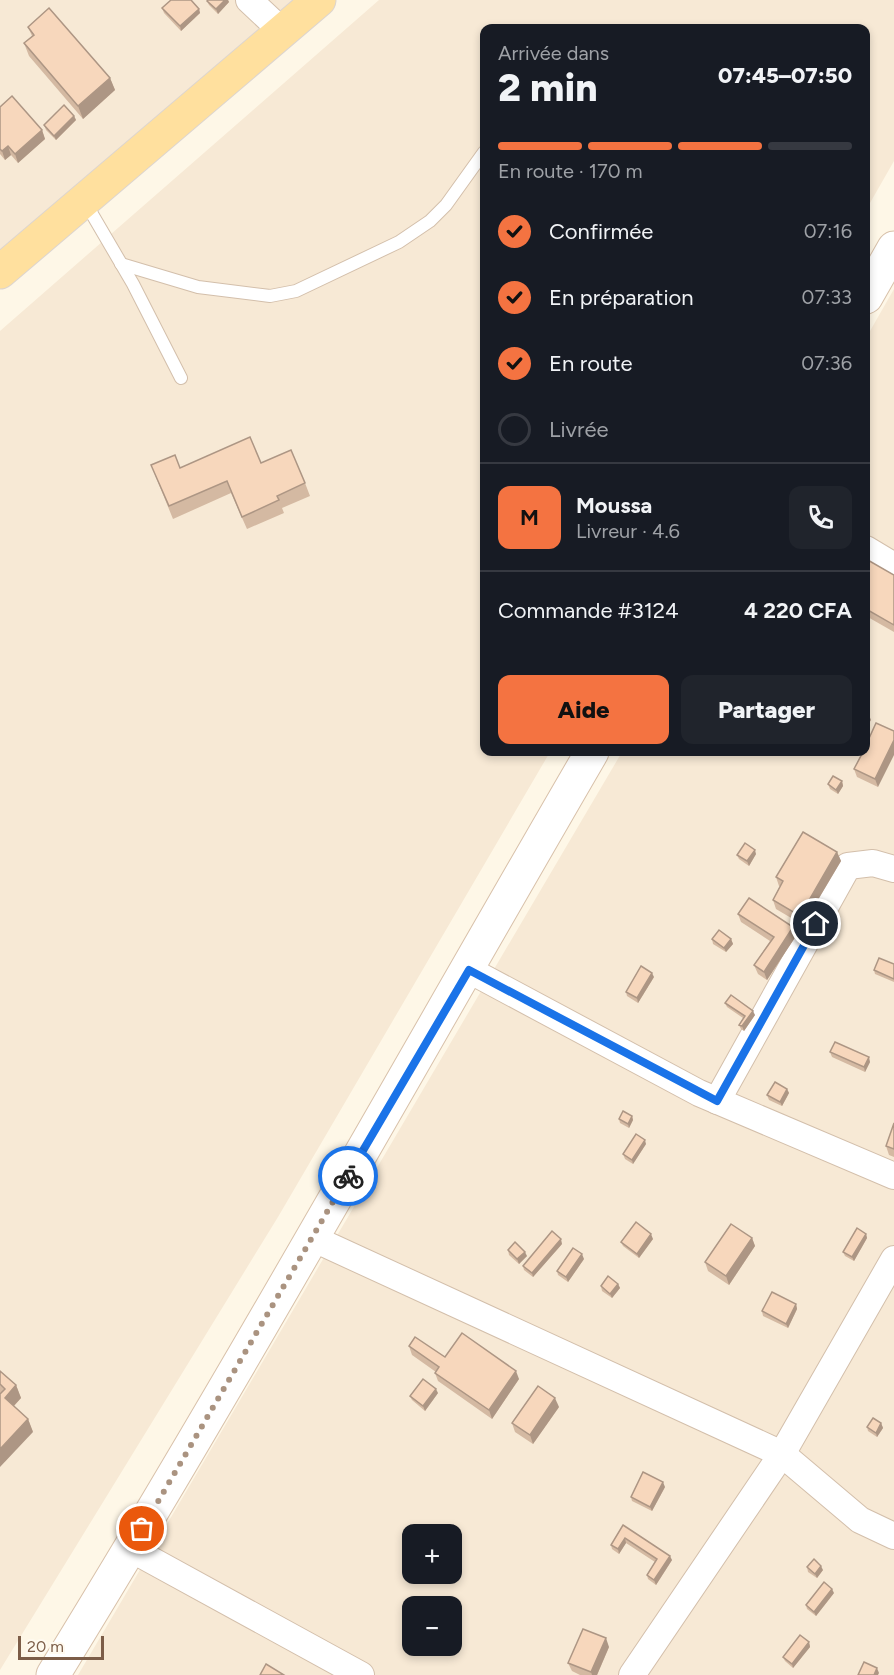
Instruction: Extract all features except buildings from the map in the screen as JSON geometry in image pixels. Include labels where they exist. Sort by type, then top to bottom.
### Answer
[{"type":"main road","points":[[0,272],[83,198],[319,0]]},
{"type":"street","points":[[249,0],[283,32]]},
{"type":"street","points":[[870,290],[894,248]]},
{"type":"street","points":[[870,551],[894,566]]},
{"type":"street","points":[[53,1675],[130,1549],[469,970],[590,756]]},
{"type":"street","points":[[717,1101],[848,866],[873,863],[894,869]]},
{"type":"street","points":[[469,970],[717,1101],[894,1176]]},
{"type":"street","points":[[312,1238],[782,1454],[860,1520],[894,1536]]},
{"type":"street","points":[[632,1675],[782,1454],[894,1259]]},
{"type":"street","points":[[130,1549],[361,1675]]},
{"type":"lane","points":[[121,264],[198,287],[270,296],[296,291],[399,242],[430,220],[446,205],[480,158]]},
{"type":"lane","points":[[83,198],[121,264],[181,378]]},
{"type":"shaded area","points":[[0,0],[294,0],[0,256]]},
{"type":"shaded area","points":[[379,0],[894,0],[894,161],[870,203],[870,24],[480,24],[480,756],[548,756],[278,1217],[0,1670],[0,331]]},
{"type":"shaded area","points":[[894,289],[894,1675],[78,1675],[620,756],[870,756],[870,331]]},
{"type":"way so far","points":[[142,1529],[348,1176]]},
{"type":"route","points":[[348,1176],[469,970],[717,1101],[816,924]]}]
